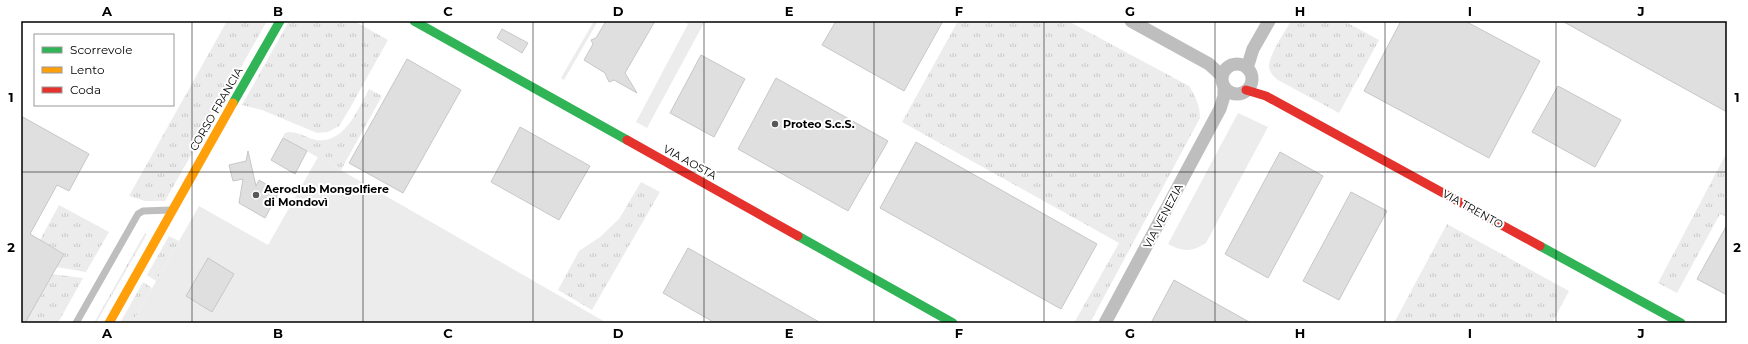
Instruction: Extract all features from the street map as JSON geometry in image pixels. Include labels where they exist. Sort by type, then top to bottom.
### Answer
[{"type":"street","name":"CORSO FRANCIA","points":[[109,323],[280,21]]},
{"type":"street","name":"VIA AOSTA","points":[[414,21],[953,323]]},
{"type":"street","name":"VIA TRENTO","points":[[1131,21],[1681,323]]},
{"type":"street","points":[[1236,79],[1268,21]]},
{"type":"street","name":"VIA VENEZIA","points":[[1105,323],[1220,109],[1224,96],[1236,79]]},
{"type":"lane","points":[[76,323],[138,214],[143,210],[174,210]]},
{"type":"green space","points":[[227,21],[267,21],[165,201],[145,201],[129,196]]},
{"type":"green space","points":[[289,21],[354,21],[388,40],[339,126],[328,132],[317,133],[262,110],[242,105]]},
{"type":"green space","points":[[594,21],[598,21],[564,80],[561,78]]},
{"type":"green space","points":[[683,21],[705,21],[647,128],[636,122],[688,24]]},
{"type":"green space","points":[[958,21],[1068,21],[1189,86],[1196,98],[1200,118],[1090,323],[1074,323],[1119,243],[902,122]]},
{"type":"green space","points":[[1291,21],[1344,21],[1379,40],[1339,113],[1278,80],[1270,71],[1269,63],[1271,57]]},
{"type":"green space","points":[[369,89],[382,96],[341,170],[283,138],[285,133],[289,132],[316,140],[326,140],[335,137],[349,124]]},
{"type":"green space","points":[[1238,113],[1268,127],[1206,243],[1196,248],[1187,250],[1183,250],[1168,244]]},
{"type":"green space","points":[[1727,152],[1727,217],[1720,214],[1677,293],[1658,283]]},
{"type":"green space","points":[[318,157],[607,323],[132,323],[199,206],[268,245]]},
{"type":"green space","points":[[641,182],[660,192],[592,310],[558,290],[579,251],[600,237],[619,219]]},
{"type":"green space","points":[[59,205],[109,232],[86,272],[56,267],[64,253],[40,240]]},
{"type":"green space","points":[[1447,224],[1569,291],[1552,323],[1394,323]]},
{"type":"green space","points":[[145,233],[147,234],[96,323],[94,323]]},
{"type":"green space","points":[[169,236],[179,241],[156,281],[147,275]]},
{"type":"green space","points":[[52,274],[83,278],[58,323],[25,323]]},
{"type":"green space","points":[[143,282],[152,288],[132,323],[120,323]]},
{"type":"building","points":[[606,21],[655,21],[625,73],[637,93],[614,80],[609,82],[605,73],[584,60],[593,44],[591,40],[596,38]]},
{"type":"building","points":[[836,21],[943,21],[904,91],[822,45]]},
{"type":"building","points":[[1401,21],[1465,21],[1540,61],[1489,158],[1364,91]]},
{"type":"building","points":[[1562,21],[1727,21],[1727,112]]},
{"type":"building","points":[[502,29],[528,43],[522,53],[497,38]]},
{"type":"building","points":[[701,55],[745,79],[714,137],[670,113]]},
{"type":"building","points":[[407,59],[461,90],[403,193],[349,163]]},
{"type":"building","points":[[776,78],[888,141],[848,211],[738,149]]},
{"type":"building","points":[[1558,86],[1621,120],[1595,167],[1532,132]]},
{"type":"building","points":[[21,116],[89,154],[69,191],[57,185],[30,234],[64,254],[25,323],[21,323]]},
{"type":"building","points":[[520,127],[590,166],[559,220],[491,182]]},
{"type":"building","points":[[283,138],[307,151],[295,174],[271,160]]},
{"type":"building","points":[[916,142],[1097,244],[1061,309],[880,208]]},
{"type":"building","points":[[248,151],[256,186],[259,180],[279,192],[265,218],[239,203],[243,179],[233,181],[229,165],[246,161]]},
{"type":"building","points":[[1280,152],[1323,176],[1268,278],[1225,254]]},
{"type":"building","points":[[1351,192],[1387,211],[1339,300],[1303,281]]},
{"type":"building","points":[[1727,225],[1727,295],[1697,279]]},
{"type":"building","points":[[688,248],[821,323],[715,323],[663,293]]},
{"type":"building","points":[[208,258],[234,274],[212,312],[186,296]]},
{"type":"building","points":[[1174,280],[1251,323],[1151,323]]},
{"type":"traffic: fast","points":[[233,103],[280,21]]},
{"type":"traffic: fast","points":[[414,21],[627,140]]},
{"type":"traffic: fast","points":[[798,236],[953,323]]},
{"type":"traffic: fast","points":[[1540,246],[1681,323]]},
{"type":"traffic: slow","points":[[109,323],[233,103]]},
{"type":"traffic: jam","points":[[1246,90],[1266,96],[1540,246]]},
{"type":"traffic: jam","points":[[627,140],[798,236]]},
{"type":"place","name":"Proteo S.c.S.","points":[[775,124]]},
{"type":"place","name":"Aeroclub Mongolfiere di Mondovì","points":[[256,195]]}]
